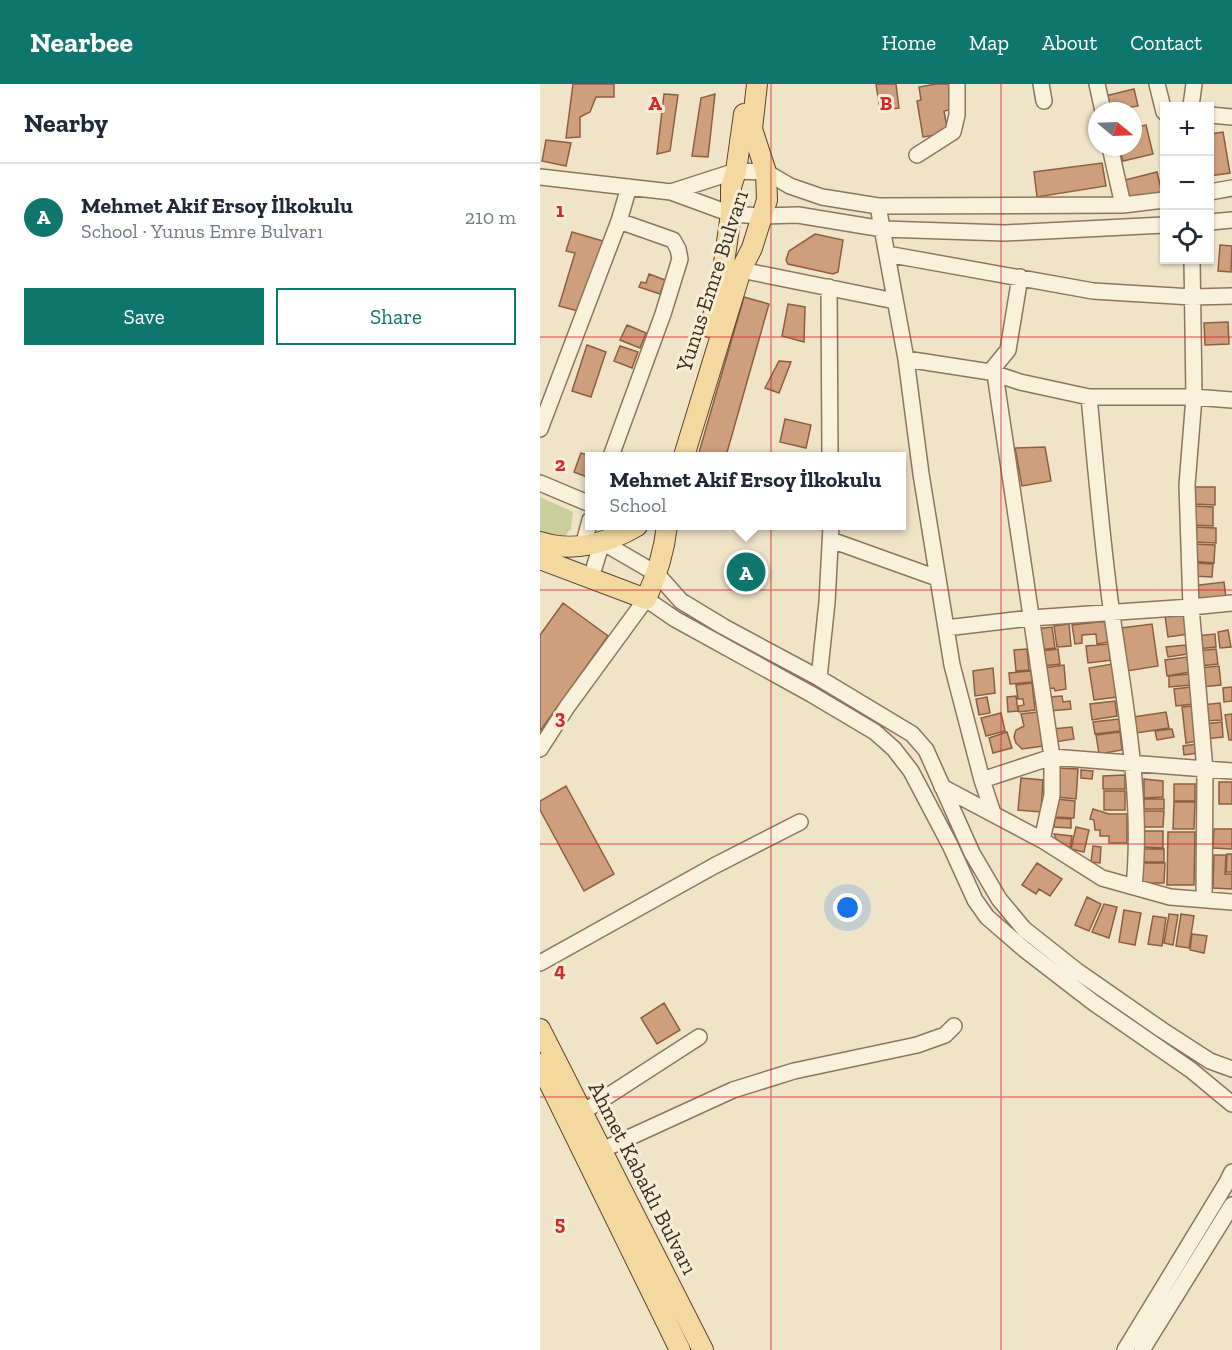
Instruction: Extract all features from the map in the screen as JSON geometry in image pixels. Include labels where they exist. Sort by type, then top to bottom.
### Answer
[{"type":"main road","name":"Yunus Emre Bulvarı","points":[[674,452],[720,291],[731,214],[731,187],[736,171],[743,125],[746,84]]},
{"type":"main road","name":"Yunus Emre Bulvarı","points":[[685,452],[741,270],[752,248],[760,216],[767,200],[766,172],[752,129],[757,84]]},
{"type":"main road","points":[[540,542],[563,547],[592,544],[625,530]]},
{"type":"main road","points":[[540,559],[646,599],[657,574],[664,550],[666,530]]},
{"type":"main road","name":"Ahmet Kabaklı Bulvarı","points":[[540,1029],[703,1350]]},
{"type":"main road","name":"Ahmet Kabaklı Bulvarı","points":[[540,1064],[680,1350]]},
{"type":"street","points":[[916,155],[953,132],[957,115],[957,84]]},
{"type":"street","points":[[1041,84],[1044,102]]},
{"type":"street","points":[[1097,84],[1101,102]]},
{"type":"street","points":[[1156,84],[1161,102]]},
{"type":"street","points":[[1192,102],[1194,84]]},
{"type":"street","points":[[1214,115],[1232,117]]},
{"type":"street","points":[[1112,156],[1123,205]]},
{"type":"street","points":[[671,192],[736,171],[766,172],[790,186],[822,197],[878,206],[1123,205],[1160,200]]},
{"type":"street","points":[[540,177],[671,192],[731,214],[798,215],[883,229],[1005,233],[1160,225]]},
{"type":"street","points":[[540,429],[620,221],[629,187]]},
{"type":"street","points":[[1214,191],[1232,188]]},
{"type":"street","points":[[878,206],[906,359],[937,578],[952,665],[993,813]]},
{"type":"street","points":[[1214,222],[1232,220]]},
{"type":"street","points":[[612,452],[663,314],[680,259],[673,240],[620,221]]},
{"type":"street","points":[[887,254],[1093,291],[1192,297],[1232,296]]},
{"type":"street","points":[[1192,264],[1194,397],[1187,485],[1191,608],[1205,770],[1204,899]]},
{"type":"street","points":[[741,270],[895,301]]},
{"type":"street","points":[[1020,277],[1008,350],[993,373],[1052,757],[1052,795],[1042,840]]},
{"type":"street","points":[[829,287],[830,452]]},
{"type":"street","points":[[906,359],[993,373],[1020,382],[1089,397],[1194,397],[1232,400]]},
{"type":"street","points":[[1089,397],[1112,612],[1133,763],[1136,861],[1134,887]]},
{"type":"street","points":[[540,483],[585,502]]},
{"type":"street","points":[[591,530],[591,578]]},
{"type":"street","points":[[819,678],[831,533],[937,578]]},
{"type":"street","points":[[592,544],[657,574],[681,601],[819,678],[912,734],[926,750],[972,853],[999,899],[1024,929],[1077,971],[1162,1030],[1210,1060],[1232,1070]]},
{"type":"street","points":[[540,749],[567,707],[646,599],[675,619],[812,694],[875,732],[894,749],[911,771],[950,845],[975,900],[987,917],[1094,1003],[1191,1070],[1232,1104]]},
{"type":"street","points":[[946,628],[1031,618],[1191,608],[1232,603]]},
{"type":"street","points":[[982,780],[1052,757],[1232,771]]},
{"type":"street","points":[[942,787],[1042,840],[1102,878],[1170,897],[1232,902]]},
{"type":"street","points":[[540,963],[714,866],[800,822]]},
{"type":"street","points":[[602,1150],[733,1090],[794,1071],[917,1046],[945,1035],[954,1026]]},
{"type":"street","points":[[583,1112],[699,1037]]},
{"type":"street","points":[[1125,1350],[1232,1172]]},
{"type":"street","points":[[1142,1350],[1232,1205]]},
{"type":"green space","points":[[540,497],[573,512],[571,529],[563,538],[540,537]]},
{"type":"building","points":[[573,84],[614,84],[614,97],[596,97],[590,112],[580,117],[580,137],[566,138]]},
{"type":"building","points":[[876,84],[896,84],[899,108],[880,110]]},
{"type":"building","points":[[950,84],[954,109],[944,111],[948,133],[923,137],[917,101],[921,100],[919,87]]},
{"type":"building","points":[[1134,89],[1137,102],[1106,102],[1105,96]]},
{"type":"building","points":[[664,94],[678,95],[670,151],[657,154]]},
{"type":"building","points":[[715,94],[708,157],[692,156],[701,98]]},
{"type":"building","points":[[1146,125],[1153,154],[1123,161],[1122,156],[1142,156],[1142,126]]},
{"type":"building","points":[[1223,132],[1230,173],[1214,175],[1214,133]]},
{"type":"building","points":[[546,140],[571,143],[566,166],[542,161]]},
{"type":"building","points":[[1102,163],[1106,186],[1037,197],[1034,172]]},
{"type":"building","points":[[1157,172],[1160,193],[1130,200],[1125,180]]},
{"type":"building","points":[[572,232],[603,241],[582,312],[559,306],[575,253],[566,251]]},
{"type":"building","points":[[815,234],[843,240],[838,272],[833,274],[788,264],[786,260],[789,251]]},
{"type":"building","points":[[1220,245],[1232,246],[1231,272],[1218,271]]},
{"type":"building","points":[[649,274],[665,280],[660,294],[639,287],[641,282],[646,283]]},
{"type":"building","points":[[744,297],[769,304],[727,452],[699,452]]},
{"type":"building","points":[[788,304],[805,307],[804,342],[782,336]]},
{"type":"building","points":[[1228,322],[1229,344],[1205,345],[1204,323]]},
{"type":"building","points":[[627,325],[646,333],[640,348],[620,340]]},
{"type":"building","points":[[587,345],[606,352],[591,397],[572,391]]},
{"type":"building","points":[[620,346],[638,352],[632,368],[614,361]]},
{"type":"building","points":[[779,361],[791,362],[779,393],[765,388]]},
{"type":"building","points":[[785,419],[811,425],[806,448],[780,442]]},
{"type":"building","points":[[1045,447],[1051,481],[1022,486],[1015,448]]},
{"type":"building","points":[[581,453],[585,454],[585,476],[574,472]]},
{"type":"building","points":[[1195,487],[1215,487],[1215,505],[1194,504]]},
{"type":"building","points":[[1194,506],[1213,507],[1213,526],[1193,525]]},
{"type":"building","points":[[1193,527],[1216,528],[1216,543],[1193,542]]},
{"type":"building","points":[[1193,544],[1215,545],[1214,563],[1192,561]]},
{"type":"building","points":[[1194,563],[1213,564],[1212,577],[1193,576]]},
{"type":"building","points":[[1224,582],[1226,598],[1194,603],[1192,586]]},
{"type":"building","points":[[563,603],[608,636],[540,731],[540,635]]},
{"type":"building","points":[[1185,613],[1188,634],[1168,637],[1165,616]]},
{"type":"building","points":[[1107,621],[1109,642],[1097,644],[1096,634],[1082,635],[1082,643],[1075,644],[1072,625]]},
{"type":"building","points":[[1069,624],[1071,646],[1057,647],[1054,626]]},
{"type":"building","points":[[1152,624],[1158,666],[1127,671],[1121,628]]},
{"type":"building","points":[[1052,627],[1055,648],[1039,650],[1036,629]]},
{"type":"building","points":[[1228,630],[1231,647],[1220,648],[1218,632]]},
{"type":"building","points":[[1215,634],[1216,647],[1197,649],[1196,636]]},
{"type":"building","points":[[1110,644],[1112,660],[1088,663],[1086,646]]},
{"type":"building","points":[[1186,645],[1187,654],[1168,657],[1166,647]]},
{"type":"building","points":[[1027,649],[1029,670],[1016,671],[1014,650]]},
{"type":"building","points":[[1058,649],[1060,664],[1043,666],[1041,651]]},
{"type":"building","points":[[1216,649],[1218,664],[1199,666],[1197,651]]},
{"type":"building","points":[[1187,657],[1190,672],[1167,676],[1165,660]]},
{"type":"building","points":[[1112,664],[1117,697],[1094,700],[1089,668]]},
{"type":"building","points":[[1064,665],[1066,689],[1055,691],[1054,688],[1046,689],[1044,668]]},
{"type":"building","points":[[1219,666],[1221,685],[1201,687],[1199,668]]},
{"type":"building","points":[[993,668],[995,693],[975,696],[973,671]]},
{"type":"building","points":[[1031,671],[1032,682],[1010,684],[1009,673]]},
{"type":"building","points":[[1190,674],[1191,685],[1169,687],[1169,676]]},
{"type":"building","points":[[1032,683],[1035,710],[1019,712],[1018,706],[1024,705],[1023,699],[1018,699],[1016,685]]},
{"type":"building","points":[[1191,687],[1193,704],[1176,706],[1174,689]]},
{"type":"building","points":[[1232,687],[1232,701],[1224,702],[1223,688]]},
{"type":"building","points":[[1016,696],[1018,711],[1008,712],[1007,697]]},
{"type":"building","points":[[1062,696],[1063,702],[1070,701],[1071,709],[1050,711],[1049,697]]},
{"type":"building","points":[[987,697],[990,713],[979,715],[976,699]]},
{"type":"building","points":[[1115,701],[1117,716],[1092,720],[1090,704]]},
{"type":"building","points":[[1220,703],[1222,720],[1203,721],[1202,705]]},
{"type":"building","points":[[1193,706],[1197,741],[1186,743],[1182,707]]},
{"type":"building","points":[[1038,712],[1043,746],[1022,749],[1014,737],[1016,730],[1024,726],[1021,714]]},
{"type":"building","points":[[1166,712],[1169,728],[1136,733],[1134,717]]},
{"type":"building","points":[[1001,713],[1005,731],[986,736],[981,718]]},
{"type":"building","points":[[1232,714],[1232,740],[1229,740],[1225,715]]},
{"type":"building","points":[[1119,719],[1120,731],[1095,734],[1093,722]]},
{"type":"building","points":[[1222,722],[1223,737],[1205,739],[1204,724]]},
{"type":"building","points":[[1072,727],[1074,739],[1055,742],[1053,729]]},
{"type":"building","points":[[1172,729],[1174,737],[1157,740],[1155,731]]},
{"type":"building","points":[[1007,732],[1012,748],[993,753],[989,738]]},
{"type":"building","points":[[1120,732],[1122,750],[1099,754],[1096,735]]},
{"type":"building","points":[[1196,744],[1198,753],[1184,755],[1183,746]]},
{"type":"building","points":[[1059,768],[1078,769],[1076,799],[1057,797]]},
{"type":"building","points":[[1081,770],[1093,771],[1092,779],[1081,778]]},
{"type":"building","points":[[1125,775],[1125,789],[1103,789],[1103,776]]},
{"type":"building","points":[[1021,778],[1043,780],[1041,812],[1018,810]]},
{"type":"building","points":[[1144,779],[1163,781],[1163,797],[1144,798]]},
{"type":"building","points":[[1219,782],[1232,782],[1232,804],[1219,804]]},
{"type":"building","points":[[1174,784],[1195,784],[1195,801],[1174,801]]},
{"type":"building","points":[[566,786],[614,874],[584,891],[540,810],[540,801]]},
{"type":"building","points":[[1104,791],[1125,791],[1125,810],[1104,810]]},
{"type":"building","points":[[1056,799],[1075,801],[1074,818],[1055,817]]},
{"type":"building","points":[[1144,799],[1164,799],[1164,809],[1144,809]]},
{"type":"building","points":[[1174,802],[1195,802],[1194,829],[1173,829]]},
{"type":"building","points":[[1093,809],[1109,814],[1127,814],[1127,843],[1109,843],[1109,836],[1100,836],[1100,830],[1095,830],[1094,820],[1090,819]]},
{"type":"building","points":[[1144,811],[1164,811],[1163,827],[1144,827]]},
{"type":"building","points":[[1055,818],[1071,819],[1071,828],[1054,827]]},
{"type":"building","points":[[1076,827],[1089,830],[1084,852],[1071,849]]},
{"type":"building","points":[[1214,829],[1232,829],[1232,849],[1213,848]]},
{"type":"building","points":[[1142,831],[1163,831],[1163,848],[1142,847]]},
{"type":"building","points":[[1168,832],[1195,832],[1194,885],[1167,885]]},
{"type":"building","points":[[1054,834],[1072,836],[1070,848],[1057,840]]},
{"type":"building","points":[[1093,846],[1101,847],[1100,863],[1091,862]]},
{"type":"building","points":[[1142,849],[1164,849],[1164,862],[1142,862]]},
{"type":"building","points":[[1227,854],[1232,854],[1232,872],[1226,872]]},
{"type":"building","points":[[1214,855],[1226,855],[1225,874],[1232,874],[1232,889],[1213,888]]},
{"type":"building","points":[[1037,863],[1062,879],[1050,896],[1039,889],[1036,894],[1022,885]]},
{"type":"building","points":[[1142,863],[1165,863],[1164,883],[1142,883]]},
{"type":"building","points":[[1087,897],[1101,904],[1089,931],[1075,925]]},
{"type":"building","points":[[1104,904],[1117,907],[1109,938],[1092,932]]},
{"type":"building","points":[[1124,910],[1141,913],[1135,945],[1119,942]]},
{"type":"building","points":[[1169,914],[1178,915],[1173,945],[1164,943]]},
{"type":"building","points":[[1181,914],[1194,916],[1189,948],[1176,946]]},
{"type":"building","points":[[1153,916],[1166,918],[1162,946],[1148,944]]},
{"type":"building","points":[[1192,934],[1207,936],[1204,953],[1190,950]]},
{"type":"building","points":[[664,1003],[680,1030],[657,1044],[641,1018]]},
{"type":"place","name":"Mehmet Akif Ersoy İlkokulu","points":[[746,572]]}]
